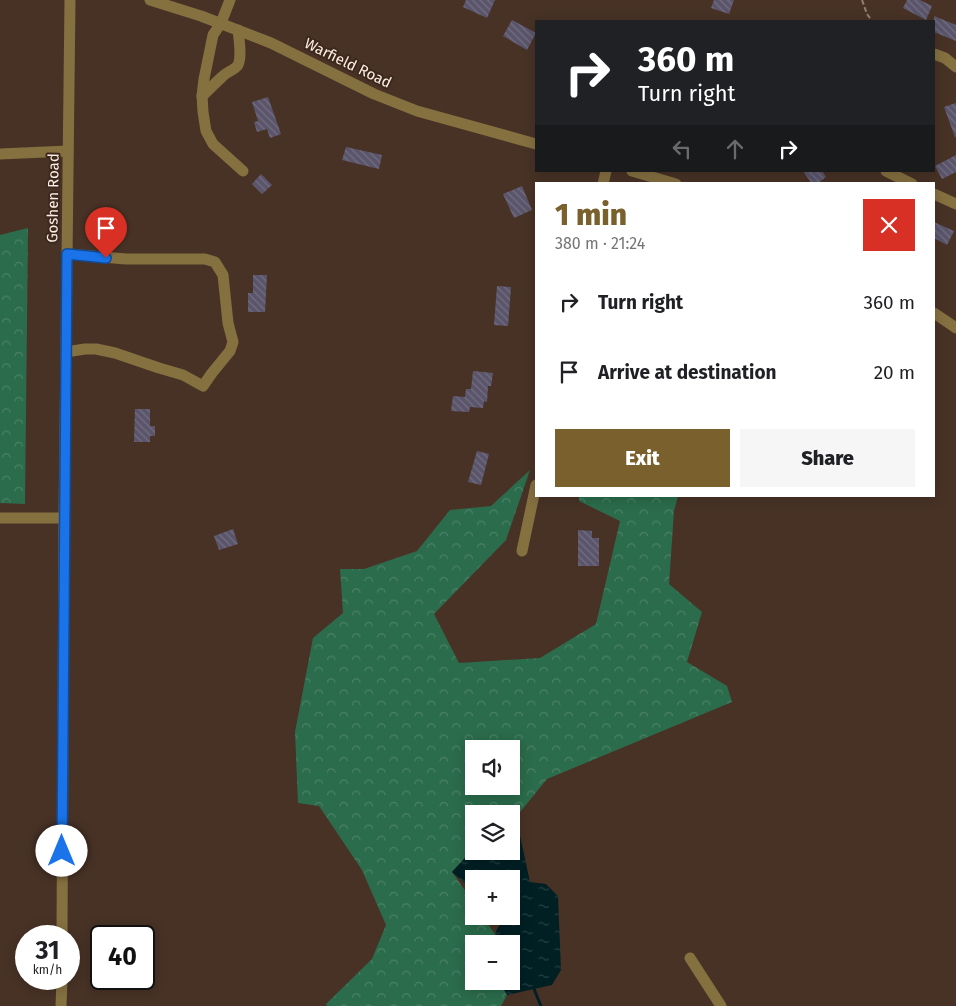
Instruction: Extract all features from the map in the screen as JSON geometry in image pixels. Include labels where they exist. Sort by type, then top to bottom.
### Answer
[{"type":"street","name":"Goshen Road","points":[[62,925],[64,518],[70,0]]},
{"type":"street","name":"Warfield Road","points":[[150,0],[221,23],[272,43],[374,94],[417,111],[535,144]]},
{"type":"street","points":[[230,0],[221,23],[213,35],[204,79],[202,112],[206,131],[213,144],[243,172]]},
{"type":"street","points":[[202,96],[238,64],[240,48],[238,30]]},
{"type":"street","points":[[935,54],[945,58],[956,67]]},
{"type":"street","points":[[207,60],[214,68],[231,70]]},
{"type":"street","points":[[0,154],[68,151]]},
{"type":"street","points":[[635,172],[669,182]]},
{"type":"street","points":[[888,172],[908,182]]},
{"type":"street","points":[[935,194],[956,204]]},
{"type":"street","points":[[66,352],[96,349],[115,353],[183,375],[203,386],[230,351],[233,342],[228,323],[223,275],[216,262],[205,259],[126,259],[67,254]]},
{"type":"street","points":[[935,315],[956,328]]},
{"type":"street","points":[[522,551],[535,490]]},
{"type":"street","points":[[0,518],[64,518]]},
{"type":"street","points":[[690,958],[721,1006]]},
{"type":"street","points":[[61,1006],[62,990]]},
{"type":"path","points":[[862,0],[871,20]]},
{"type":"green space","points":[[28,228],[25,504],[0,503],[0,235]]},
{"type":"green space","points":[[530,470],[506,540],[434,614],[459,663],[540,658],[596,624],[620,521],[579,501],[579,497],[678,497],[674,511],[669,584],[702,612],[687,662],[727,686],[732,702],[547,779],[520,812],[520,805],[465,805],[465,858],[452,872],[465,890],[465,925],[488,925],[495,935],[465,935],[465,990],[504,990],[507,995],[501,1006],[327,1006],[326,1004],[372,959],[386,925],[362,870],[319,806],[298,803],[295,732],[313,638],[343,613],[340,569],[364,569],[417,551],[450,510],[491,506]]},
{"type":"water","points":[[520,836],[530,882],[546,884],[558,896],[561,970],[552,985],[507,995],[504,990],[520,990],[520,935],[496,935],[496,932],[500,925],[520,925],[520,870],[465,870],[465,883],[452,872],[465,858],[465,860],[520,860]]},
{"type":"building","points":[[466,0],[495,0],[487,18],[463,7]]},
{"type":"building","points":[[714,0],[734,0],[729,14],[711,8]]},
{"type":"building","points":[[907,0],[920,0],[932,6],[926,20],[903,8]]},
{"type":"building","points":[[934,16],[956,25],[956,41],[935,32]]},
{"type":"building","points":[[512,20],[535,32],[527,50],[503,36]]},
{"type":"building","points":[[268,97],[281,134],[270,138],[267,129],[257,132],[254,122],[258,121],[252,102]]},
{"type":"building","points":[[956,103],[956,137],[955,137],[944,107]]},
{"type":"building","points":[[346,147],[382,155],[379,169],[342,160]]},
{"type":"building","points":[[956,155],[956,172],[942,179],[935,166]]},
{"type":"building","points":[[804,172],[823,172],[826,177],[820,182],[811,182]]},
{"type":"building","points":[[261,174],[272,185],[262,194],[252,184]]},
{"type":"building","points":[[522,186],[532,210],[514,218],[503,194]]},
{"type":"building","points":[[935,222],[954,231],[947,245],[935,239]]},
{"type":"building","points":[[253,275],[267,275],[265,312],[248,312],[248,293],[253,293]]},
{"type":"building","points":[[497,286],[511,287],[508,326],[494,325]]},
{"type":"building","points":[[473,371],[493,373],[491,386],[488,386],[487,402],[484,401],[483,408],[470,407],[469,412],[451,411],[453,396],[465,397],[466,389],[471,389]]},
{"type":"building","points":[[135,409],[150,409],[150,426],[155,426],[155,436],[150,436],[150,442],[134,442]]},
{"type":"building","points":[[477,451],[489,454],[481,485],[468,482]]},
{"type":"building","points":[[233,529],[238,544],[219,550],[214,536]]},
{"type":"building","points":[[578,530],[592,531],[592,538],[599,538],[599,566],[578,566]]},
{"type":"waterway","points":[[534,989],[541,1006]]},
{"type":"route","points":[[62,851],[67,254],[106,258]]}]
